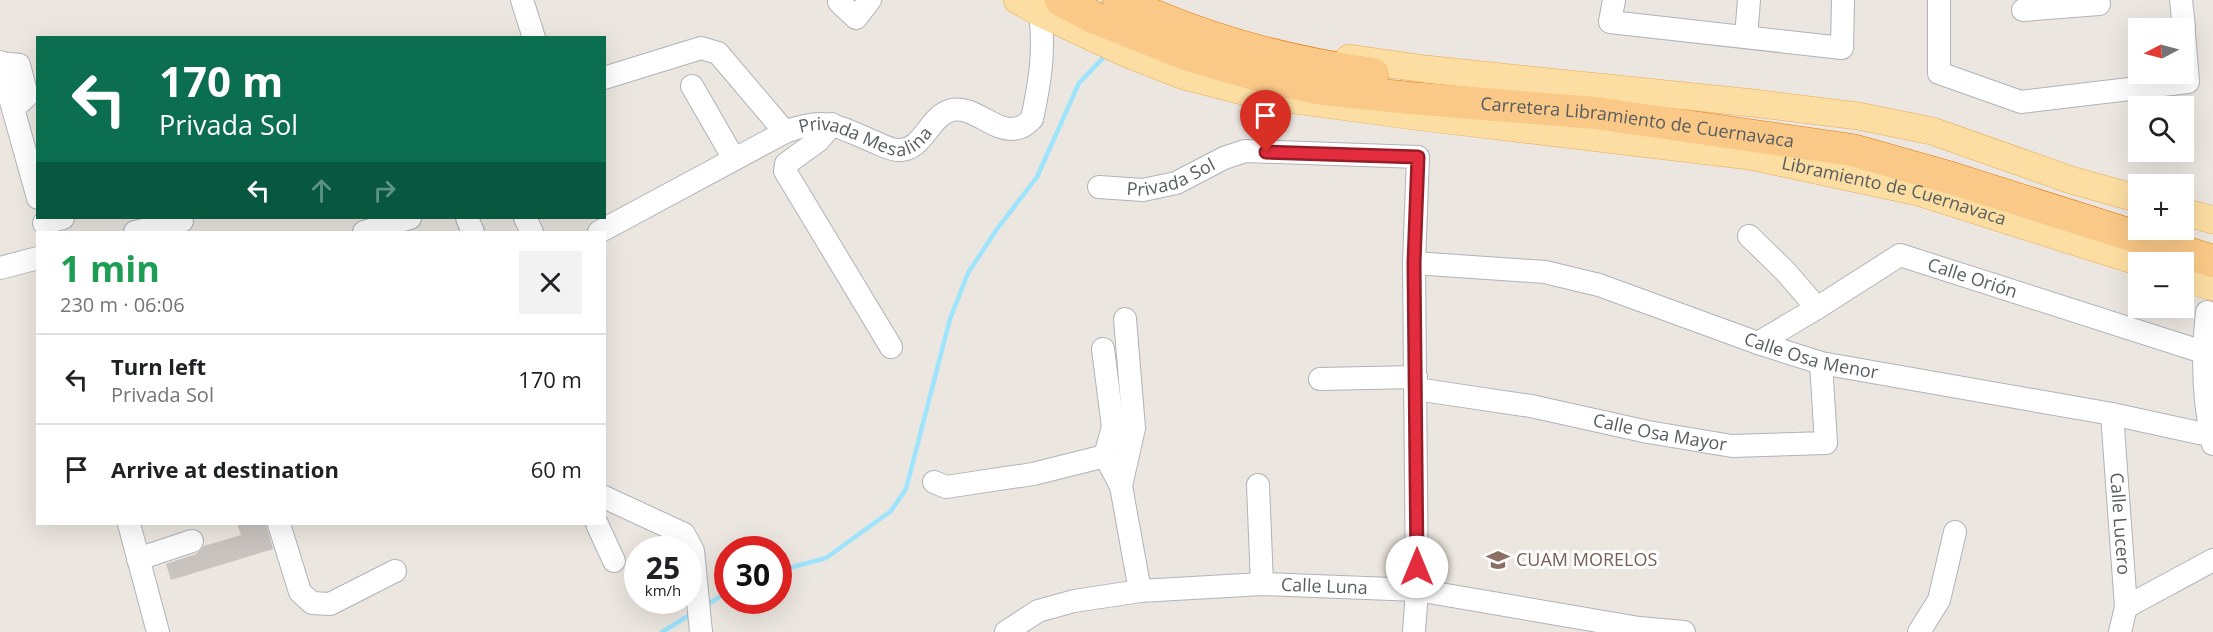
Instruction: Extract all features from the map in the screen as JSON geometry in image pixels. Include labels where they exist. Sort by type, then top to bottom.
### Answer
[{"type":"highway","name":"Carretera Libramiento de Cuernavaca","points":[[1051,7],[1089,25],[1137,16],[1282,58],[1347,71],[1423,82],[1854,129],[2128,217]]},
{"type":"highway","name":"Carretera Libramiento de Cuernavaca","points":[[1137,16],[1188,55],[1260,76],[1323,89],[1410,99],[1595,113],[1852,150],[1973,185],[2213,261]]},
{"type":"highway","points":[[2194,238],[2213,244]]},
{"type":"main road","points":[[1017,0],[1051,7]]},
{"type":"main road","points":[[1137,16],[1219,26],[1348,58],[1425,69],[1858,116],[1932,131],[2071,180],[2128,196]]},
{"type":"main road","name":"Libramiento de Cuernavaca","points":[[1137,16],[1184,76],[1258,95],[1750,156],[1918,192],[2128,259]]},
{"type":"main road","points":[[2194,215],[2213,220]]},
{"type":"main road","points":[[2194,286],[2210,299]]},
{"type":"street","points":[[522,0],[533,36]]},
{"type":"street","points":[[839,1],[856,18],[870,0]]},
{"type":"street","points":[[1614,0],[1610,22],[1842,48],[1843,0]]},
{"type":"street","points":[[1746,37],[1749,0]]},
{"type":"street","points":[[1939,0],[1939,73],[2021,102],[2171,84]]},
{"type":"street","points":[[2181,0],[2183,18]]},
{"type":"street","points":[[2023,10],[2054,4],[2099,4]]},
{"type":"street","name":"Privada Mesalina","points":[[600,231],[785,132],[807,124],[832,124],[895,150],[913,147],[942,114],[952,110],[962,109],[1007,129],[1021,128],[1032,119],[1042,73],[1043,38],[1051,7]]},
{"type":"street","points":[[606,77],[701,48],[718,53],[785,132]]},
{"type":"street","points":[[14,62],[13,109],[36,191]]},
{"type":"street","points":[[692,86],[734,159]]},
{"type":"street","points":[[832,124],[819,140],[786,164],[785,171],[891,347]]},
{"type":"street","name":"Privada Sol","points":[[1099,188],[1143,190],[1176,183],[1224,158],[1245,152],[1418,157],[1414,263]]},
{"type":"street","points":[[367,231],[407,219]]},
{"type":"street","points":[[141,231],[183,224]]},
{"type":"street","points":[[1749,236],[1785,271],[1817,308]]},
{"type":"street","name":"Calle Orión","points":[[1758,343],[1900,255],[2203,352]]},
{"type":"street","points":[[0,268],[36,259]]},
{"type":"street","points":[[1414,263],[1417,590],[1414,632]]},
{"type":"street","name":"Calle Osa Menor","points":[[1414,263],[1545,272],[1599,285],[1758,343],[1821,363],[2112,414],[2212,439]]},
{"type":"street","points":[[2210,299],[2203,352],[2212,439]]},
{"type":"street","points":[[1121,486],[1134,428],[1125,319]]},
{"type":"street","points":[[1103,349],[1113,427],[1105,456],[1121,486],[1140,591]]},
{"type":"street","name":"Calle Osa Mayor","points":[[1416,383],[1648,432],[1732,446],[1826,443],[1821,363]]},
{"type":"street","points":[[1320,379],[1416,383]]},
{"type":"street","name":"Calle Lucero","points":[[2112,414],[2126,607],[2120,632]]},
{"type":"street","points":[[934,482],[946,487],[1022,475],[1105,456]]},
{"type":"street","points":[[1258,485],[1262,584]]},
{"type":"street","points":[[606,498],[684,534],[693,551],[700,623]]},
{"type":"street","points":[[129,525],[158,632]]},
{"type":"street","points":[[279,525],[300,592],[312,603],[330,604],[395,571]]},
{"type":"street","points":[[597,525],[614,561]]},
{"type":"street","points":[[1919,632],[1938,600],[1955,532]]},
{"type":"street","points":[[138,559],[192,542]]},
{"type":"street","points":[[2126,607],[2213,560]]},
{"type":"street","name":"Calle Luna","points":[[1006,632],[1038,612],[1074,602],[1140,591],[1262,584],[1417,590],[1639,628],[1684,632]]},
{"type":"building","points":[[237,525],[266,525],[273,549],[171,580],[166,564],[196,554],[204,546],[241,535]]},
{"type":"waterway","points":[[792,567],[826,558],[891,511],[906,489],[950,319],[968,273],[997,229],[1037,177],[1079,83],[1107,54]]},
{"type":"waterway","points":[[706,605],[714,600]]},
{"type":"waterway","points":[[662,632],[691,614]]},
{"type":"place","name":"CUAM MORELOS","points":[[1498,560]]},
{"type":"route","points":[[1266,152],[1418,157],[1414,263],[1417,567]]}]
